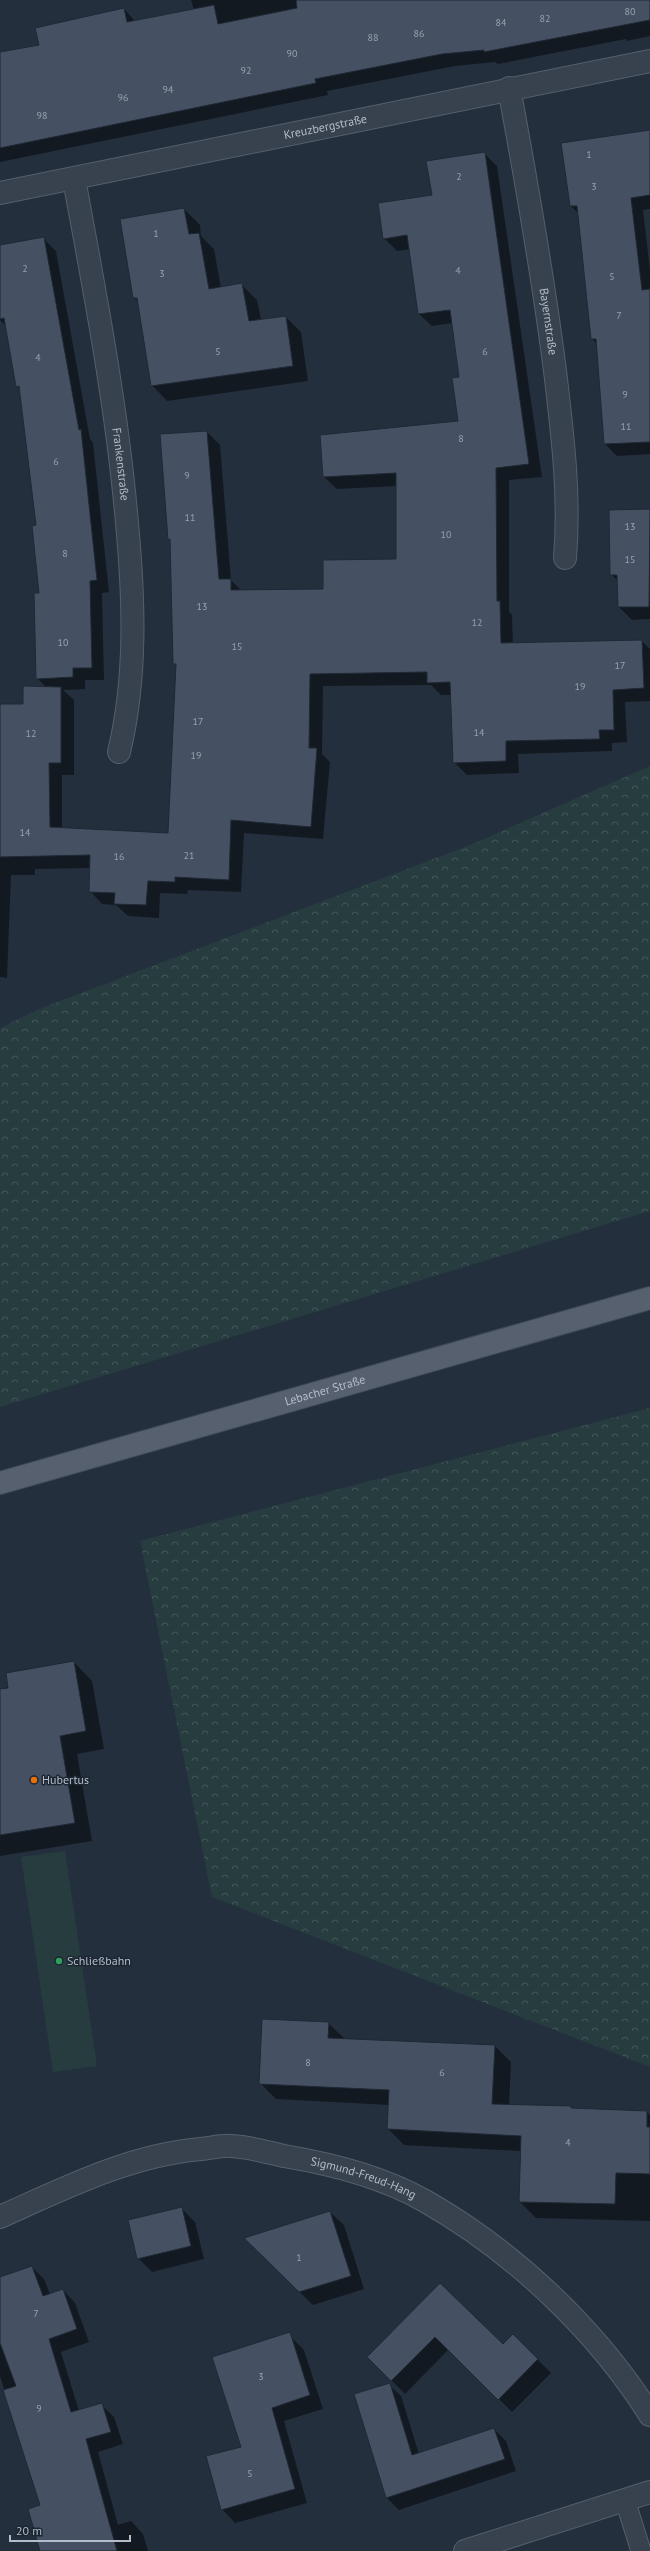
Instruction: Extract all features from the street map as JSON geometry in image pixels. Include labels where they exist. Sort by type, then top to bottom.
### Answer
[{"type":"main road","name":"Lebacher Straße","points":[[0,1483],[650,1298]]},
{"type":"street","name":"Kreuzbergstraße","points":[[0,194],[509,88],[650,61]]},
{"type":"street","name":"Bayernstraße","points":[[509,88],[529,194],[549,323],[566,469],[568,523],[565,558]]},
{"type":"street","name":"Frankenstraße","points":[[74,179],[111,388],[130,558],[131,691],[119,752]]},
{"type":"street","name":"Sigmund-Freud-Hang","points":[[0,2217],[76,2183],[146,2157],[190,2150],[232,2146],[361,2173],[424,2200],[495,2246],[561,2306],[609,2360],[650,2415]]},
{"type":"street","points":[[465,2551],[650,2492]]},
{"type":"lane","points":[[625,2500],[641,2551]]},
{"type":"green space","points":[[650,766],[650,1211],[0,1407],[0,1028],[39,1009],[470,845]]},
{"type":"green space","points":[[650,1408],[650,2067],[212,1897],[140,1541]]},
{"type":"green space","name":"Schließbahn","points":[[65,1851],[97,2066],[53,2072],[21,1857]]},
{"type":"building","points":[[296,0],[650,0],[650,20],[484,52],[484,50],[442,54],[315,79],[316,83],[0,148],[0,52],[39,45],[35,28],[124,8],[127,22],[214,5],[218,24],[297,8]]},
{"type":"building","points":[[650,130],[650,195],[631,198],[642,290],[650,289],[650,442],[604,444],[596,339],[591,339],[577,206],[570,206],[561,143]]},
{"type":"building","points":[[485,152],[529,464],[496,468],[497,601],[500,601],[501,643],[642,640],[644,688],[613,690],[614,730],[599,730],[600,739],[506,741],[506,761],[453,763],[450,682],[427,683],[427,672],[310,674],[309,748],[317,748],[311,827],[231,820],[229,880],[175,877],[175,882],[148,881],[146,905],[114,904],[115,893],[89,892],[90,855],[0,857],[0,704],[23,704],[23,686],[61,687],[61,763],[49,763],[50,827],[168,833],[176,664],[173,664],[170,539],[168,540],[160,434],[207,431],[219,579],[231,579],[231,590],[323,589],[323,560],[396,559],[396,473],[323,477],[320,435],[458,421],[452,378],[459,377],[450,310],[418,314],[407,235],[383,239],[378,203],[432,195],[426,161]]},
{"type":"building","points":[[184,208],[189,234],[199,233],[209,289],[242,283],[249,321],[286,316],[293,366],[151,386],[137,298],[133,298],[120,219]]},
{"type":"building","points":[[44,237],[79,430],[81,429],[97,580],[90,581],[92,668],[73,668],[73,677],[36,679],[34,593],[39,593],[32,526],[36,525],[19,386],[16,387],[4,318],[0,319],[0,245]]},
{"type":"building","points":[[650,509],[649,607],[618,607],[617,575],[610,575],[609,510]]},
{"type":"building","name":"Hubertus","points":[[74,1661],[86,1731],[60,1736],[75,1823],[0,1835],[0,1689],[8,1688],[6,1673]]},
{"type":"building","points":[[262,2019],[329,2022],[328,2038],[495,2045],[492,2104],[571,2106],[571,2108],[647,2111],[647,2127],[650,2127],[650,2174],[616,2173],[615,2204],[519,2202],[521,2136],[387,2129],[389,2090],[259,2084]]},
{"type":"building","points":[[182,2207],[191,2246],[137,2259],[128,2220]]},
{"type":"building","points":[[330,2211],[351,2276],[299,2292],[244,2238]]},
{"type":"building","points":[[32,2266],[43,2296],[63,2289],[77,2329],[49,2339],[71,2412],[102,2403],[111,2432],[86,2439],[117,2551],[40,2551],[28,2509],[40,2505],[3,2390],[16,2386],[0,2343],[0,2277]]},
{"type":"building","points":[[440,2283],[503,2344],[513,2334],[538,2359],[498,2400],[435,2337],[391,2381],[367,2357]]},
{"type":"building","points":[[290,2332],[310,2395],[272,2408],[295,2489],[221,2510],[206,2456],[241,2447],[212,2357]]},
{"type":"building","points":[[390,2383],[412,2455],[494,2428],[505,2459],[386,2498],[354,2394]]},
{"type":"place","name":"Hubertus","points":[[34,1780]]},
{"type":"place","name":"Schließbahn","points":[[59,1961]]}]
